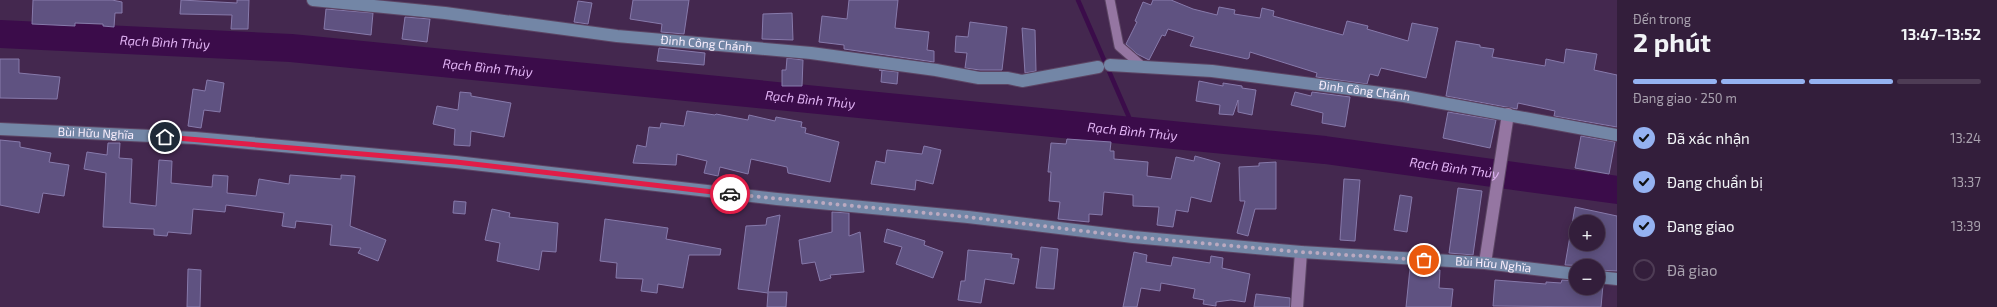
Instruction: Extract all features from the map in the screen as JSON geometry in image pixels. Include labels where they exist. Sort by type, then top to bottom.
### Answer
[{"type":"main road","name":"Đinh Công Chánh","points":[[312,0],[445,13],[617,36],[811,53],[936,70],[979,78],[1008,78],[1022,81],[1104,66],[1142,66],[1273,78],[1326,87],[1404,96],[1617,135]]},
{"type":"main road","name":"Bùi Hữu Nghĩa","points":[[0,130],[195,138],[456,162],[777,199],[968,217],[1133,237],[1301,252],[1485,263],[1569,273]]},
{"type":"main road","points":[[1605,278],[1617,280]]},
{"type":"street","points":[[1485,263],[1508,114]]},
{"type":"street","points":[[1297,307],[1301,252]]},
{"type":"lane","points":[[1110,0],[1119,46],[1142,66]]},
{"type":"building","points":[[33,0],[112,0],[122,2],[122,13],[115,13],[114,27],[103,26],[103,24],[75,23],[75,26],[32,24]]},
{"type":"building","points":[[181,0],[237,3],[237,0],[249,0],[248,29],[231,29],[232,15],[180,14]]},
{"type":"building","points":[[633,0],[689,0],[684,34],[661,32],[662,24],[630,19]]},
{"type":"building","points":[[849,0],[898,0],[895,28],[929,32],[927,50],[934,51],[934,62],[844,49],[844,45],[819,42],[822,16],[847,19]]},
{"type":"building","points":[[1153,0],[1171,0],[1193,9],[1217,15],[1219,7],[1235,10],[1234,14],[1260,18],[1262,8],[1274,11],[1273,16],[1343,35],[1347,21],[1368,26],[1367,29],[1408,41],[1412,23],[1438,28],[1426,78],[1381,68],[1378,76],[1370,74],[1367,84],[1316,77],[1317,73],[1250,52],[1249,58],[1247,59],[1190,46],[1194,37],[1168,29],[1165,36],[1162,35],[1149,60],[1137,54],[1126,44],[1137,22],[1135,21],[1143,2],[1151,5]]},
{"type":"building","points":[[578,1],[592,3],[588,24],[574,22]]},
{"type":"building","points":[[326,9],[373,13],[371,35],[324,29]]},
{"type":"building","points":[[792,13],[793,40],[762,39],[763,14]]},
{"type":"building","points":[[405,17],[430,19],[427,42],[402,39]]},
{"type":"building","points":[[970,22],[1007,27],[1002,70],[965,68],[967,53],[955,52],[956,36],[968,37]]},
{"type":"building","points":[[1022,28],[1035,30],[1036,71],[1025,73]]},
{"type":"building","points":[[1456,41],[1494,49],[1492,57],[1545,66],[1546,59],[1564,63],[1566,49],[1597,54],[1594,70],[1617,75],[1617,127],[1554,116],[1555,111],[1518,103],[1517,109],[1446,96]]},
{"type":"building","points":[[659,48],[705,53],[704,65],[657,61]]},
{"type":"building","points":[[787,58],[803,60],[802,86],[782,86],[782,70],[786,70]]},
{"type":"building","points":[[0,59],[19,59],[19,73],[60,77],[57,99],[0,98]]},
{"type":"building","points":[[882,70],[898,72],[897,84],[881,82]]},
{"type":"building","points":[[207,80],[224,83],[220,112],[204,110],[201,128],[188,126],[193,89],[205,91]]},
{"type":"building","points":[[1199,81],[1223,86],[1223,83],[1242,86],[1242,88],[1256,90],[1252,115],[1238,112],[1238,100],[1233,115],[1219,114],[1220,105],[1196,101]]},
{"type":"building","points":[[460,92],[471,93],[471,96],[511,103],[504,137],[471,131],[470,146],[454,145],[455,129],[433,124],[437,106],[458,110]]},
{"type":"building","points":[[1295,92],[1311,96],[1312,92],[1350,97],[1345,127],[1322,123],[1323,113],[1291,105]]},
{"type":"building","points":[[687,111],[716,114],[748,120],[749,115],[775,121],[776,117],[802,122],[801,127],[806,128],[805,133],[839,142],[830,182],[788,173],[787,167],[751,159],[748,174],[720,167],[718,176],[704,173],[707,161],[677,154],[676,165],[633,163],[637,145],[646,147],[649,127],[660,128],[661,123],[684,126]]},
{"type":"building","points":[[1448,112],[1496,120],[1490,148],[1443,138]]},
{"type":"building","points":[[1581,136],[1615,142],[1609,174],[1575,168]]},
{"type":"building","points":[[1067,139],[1111,142],[1110,151],[1114,151],[1114,159],[1148,162],[1147,176],[1171,179],[1176,157],[1194,161],[1195,156],[1220,163],[1211,202],[1191,197],[1188,212],[1176,210],[1173,227],[1157,225],[1159,207],[1133,206],[1133,195],[1104,192],[1102,215],[1089,214],[1089,222],[1058,219],[1060,202],[1049,201],[1051,172],[1048,172],[1051,143],[1066,144]]},
{"type":"building","points":[[0,140],[20,142],[20,147],[51,153],[49,162],[69,165],[64,196],[43,193],[39,213],[0,205]]},
{"type":"building","points":[[108,143],[120,143],[119,158],[132,159],[130,203],[156,206],[159,160],[172,161],[171,183],[212,187],[213,175],[228,176],[227,193],[256,196],[259,179],[289,184],[290,175],[341,179],[341,175],[355,176],[350,226],[386,240],[378,261],[358,253],[361,248],[330,245],[332,225],[296,221],[295,228],[282,226],[284,213],[226,205],[225,212],[193,209],[191,234],[168,232],[167,236],[154,235],[154,229],[103,227],[106,173],[84,169],[87,152],[107,155]]},
{"type":"building","points":[[924,146],[941,150],[933,184],[916,180],[915,190],[871,184],[876,161],[885,163],[887,150],[922,154]]},
{"type":"building","points":[[1276,162],[1276,209],[1255,209],[1248,236],[1237,233],[1245,201],[1240,201],[1239,167],[1259,166],[1259,163]]},
{"type":"building","points":[[1344,179],[1360,180],[1355,241],[1340,240]]},
{"type":"building","points":[[1458,188],[1482,191],[1473,255],[1449,253]]},
{"type":"building","points":[[1400,195],[1412,197],[1407,232],[1394,230]]},
{"type":"building","points":[[454,201],[466,202],[465,214],[453,213]]},
{"type":"building","points":[[1575,207],[1617,216],[1617,271],[1605,270],[1605,259],[1569,259],[1569,265],[1565,265],[1569,242],[1569,251],[1605,251],[1605,215],[1574,215]]},
{"type":"building","points":[[492,209],[510,213],[509,217],[558,223],[556,252],[542,251],[539,270],[497,261],[500,243],[485,240]]},
{"type":"building","points":[[832,212],[849,213],[849,236],[860,232],[864,272],[830,275],[831,278],[820,281],[815,262],[802,264],[799,240],[832,232]]},
{"type":"building","points":[[780,215],[768,292],[787,292],[786,307],[767,307],[768,293],[738,289],[746,226],[766,225],[767,218]]},
{"type":"building","points":[[605,219],[668,228],[666,239],[721,249],[720,255],[689,255],[683,288],[658,284],[657,293],[641,291],[643,279],[616,278],[617,263],[600,261]]},
{"type":"building","points":[[887,229],[925,241],[924,245],[943,252],[933,278],[896,264],[902,247],[884,242]]},
{"type":"building","points":[[1041,247],[1058,249],[1054,289],[1036,288]]},
{"type":"building","points":[[968,250],[1012,254],[1011,258],[1019,259],[1014,284],[985,279],[981,303],[958,300],[961,281],[965,281]]},
{"type":"building","points":[[1134,252],[1147,255],[1146,262],[1171,266],[1173,257],[1210,263],[1211,256],[1223,258],[1222,268],[1250,274],[1245,302],[1231,300],[1216,302],[1216,306],[1203,304],[1204,300],[1193,298],[1195,289],[1161,283],[1160,291],[1141,288],[1137,307],[1123,307]]},
{"type":"building","points":[[1410,268],[1440,270],[1439,288],[1453,289],[1451,307],[1406,307]]},
{"type":"building","points":[[188,269],[201,270],[200,307],[187,307]]},
{"type":"building","points":[[1495,280],[1546,284],[1546,282],[1561,283],[1562,280],[1569,280],[1569,295],[1602,295],[1601,307],[1493,306]]},
{"type":"building","points":[[1256,294],[1290,298],[1290,307],[1254,307]]},
{"type":"waterway","points":[[1078,0],[1135,131]]},
{"type":"waterway","name":"Rạch Bình Thủy","points":[[0,34],[291,48],[1325,150],[1617,190]]},
{"type":"way so far","points":[[730,194],[968,217],[1133,237],[1301,252],[1424,260]]},
{"type":"route","points":[[165,137],[195,138],[456,162],[730,194]]}]
